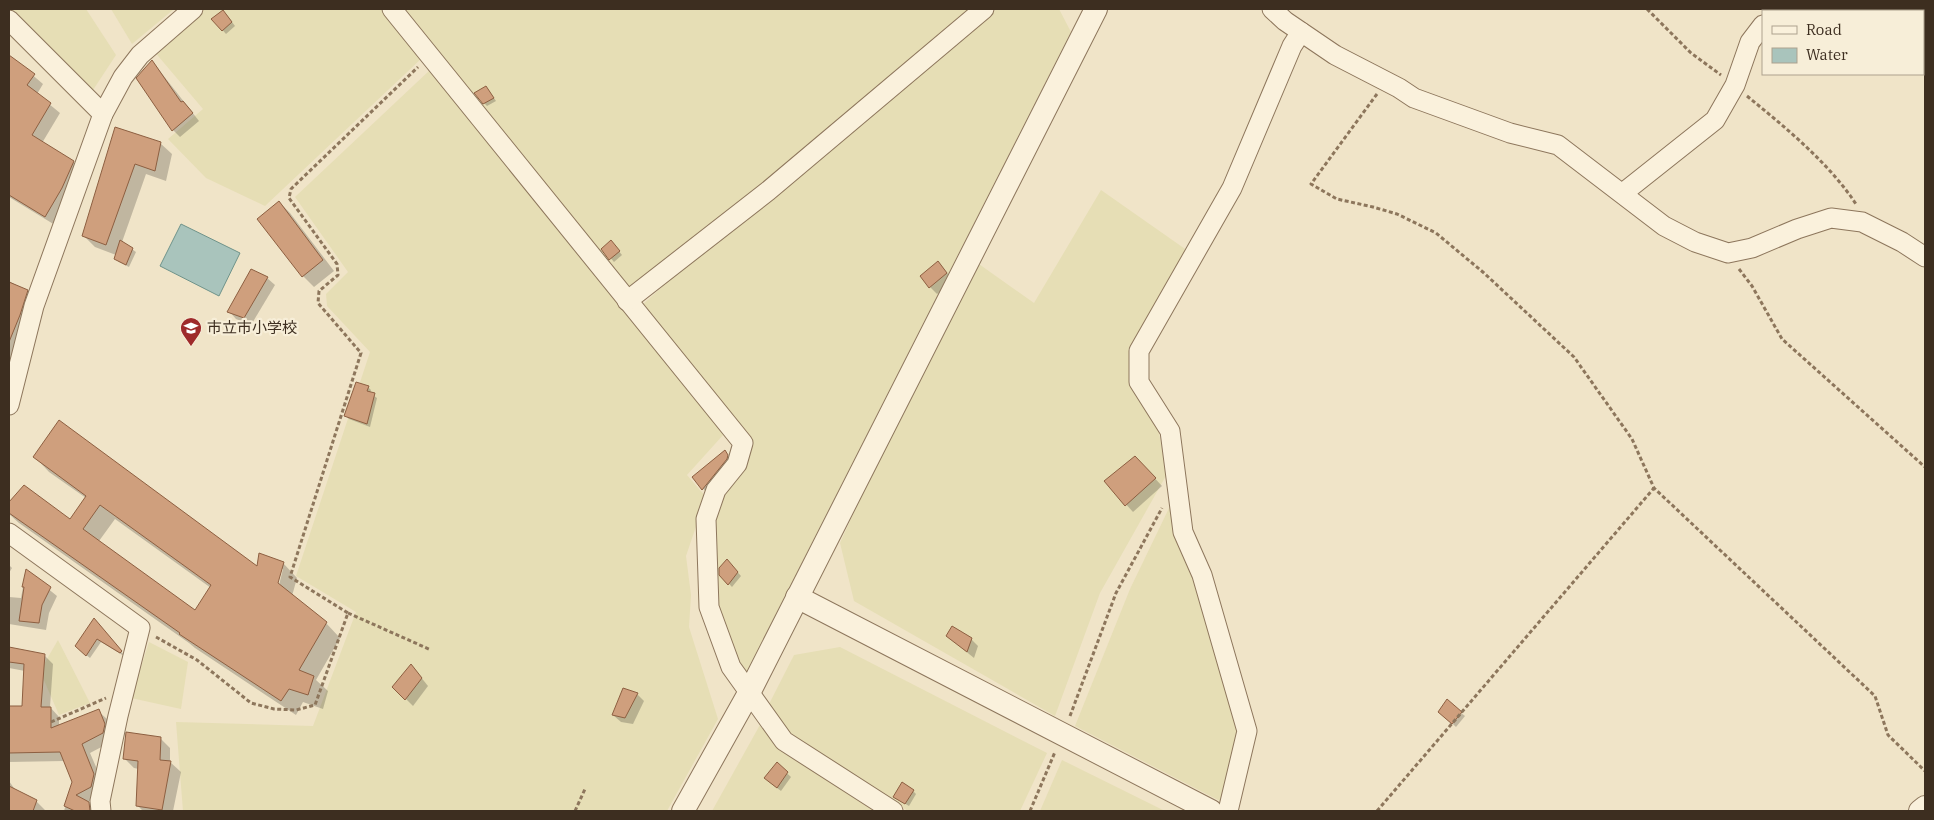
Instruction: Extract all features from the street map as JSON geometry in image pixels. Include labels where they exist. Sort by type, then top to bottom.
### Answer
[{"type":"street","points":[[9,405],[34,306],[103,114],[122,77],[140,55],[193,9]]},
{"type":"street","points":[[392,9],[743,443],[737,464],[716,490],[706,519],[709,607],[726,657],[749,693],[784,741],[893,811]]},
{"type":"street","points":[[627,301],[768,191],[984,9]]},
{"type":"street","points":[[683,811],[749,693],[1096,9]]},
{"type":"street","points":[[1273,9],[1301,32],[1335,55],[1386,81],[1414,98],[1501,130],[1558,145],[1664,226],[1695,242],[1728,253],[1752,248],[1797,229],[1831,218],[1862,222],[1902,242],[1925,257]]},
{"type":"street","points":[[9,20],[103,114]]},
{"type":"street","points":[[1623,193],[1715,120],[1735,85],[1750,42],[1762,25]]},
{"type":"street","points":[[1228,811],[1247,731],[1202,575],[1183,532],[1170,431],[1138,382],[1140,351],[1232,188],[1292,46],[1301,32]]},
{"type":"street","points":[[9,533],[140,628],[124,690],[100,802],[101,811]]},
{"type":"street","points":[[797,597],[1211,811]]},
{"type":"street","points":[[1920,811],[1925,806]]},
{"type":"path","points":[[1647,9],[1691,53],[1735,85],[1791,133],[1845,188],[1870,226]]},
{"type":"path","points":[[430,55],[291,189],[289,198],[337,264],[338,275],[319,292],[318,303],[361,353],[290,577],[348,613],[431,650]]},
{"type":"path","points":[[1386,81],[1311,184],[1337,200],[1397,214],[1436,233],[1484,273],[1574,357],[1632,439],[1654,488],[1875,696],[1888,735],[1925,771]]},
{"type":"path","points":[[1728,253],[1752,286],[1782,339],[1925,467]]},
{"type":"path","points":[[1377,811],[1654,488]]},
{"type":"path","points":[[1030,811],[1063,735],[1116,594],[1162,508]]},
{"type":"path","points":[[140,628],[197,660],[251,703],[274,709],[296,710],[315,705],[348,613]]},
{"type":"path","points":[[50,722],[124,690]]},
{"type":"path","points":[[575,811],[585,789]]},
{"type":"shaded area","points":[[9,9],[86,9],[116,55],[93,90],[9,12]]},
{"type":"shaded area","points":[[111,9],[174,9],[132,44]]},
{"type":"shaded area","points":[[202,9],[382,9],[422,58],[265,206],[206,178],[168,139],[203,109],[153,50]]},
{"type":"shaded area","points":[[401,9],[982,9],[627,291]]},
{"type":"shaded area","points":[[997,9],[1059,9],[1071,32],[744,677],[714,608],[712,519],[750,442],[641,306],[768,191]]},
{"type":"shaded area","points":[[431,69],[724,434],[687,475],[706,497],[686,556],[691,595],[689,627],[718,719],[667,811],[183,811],[176,722],[313,726],[356,612],[296,576],[370,352],[327,306],[326,294],[348,272],[295,197]]},
{"type":"shaded area","points":[[1101,190],[1188,251],[1132,344],[1130,384],[1158,428],[1167,474],[1100,593],[1055,716],[854,601],[840,543],[969,257],[1034,303]]},
{"type":"shaded area","points":[[1171,504],[1240,729],[1222,802],[1075,726],[1130,589]]},
{"type":"shaded area","points":[[58,640],[90,703],[59,715],[40,671]]},
{"type":"shaded area","points":[[149,642],[188,662],[181,709],[131,698]]},
{"type":"shaded area","points":[[840,647],[1047,753],[1020,811],[908,811],[797,740],[767,708],[794,655]]},
{"type":"shaded area","points":[[761,723],[880,811],[712,811]]},
{"type":"shaded area","points":[[1062,760],[1165,811],[1040,811]]},
{"type":"water","points":[[181,224],[240,253],[219,296],[160,266]]},
{"type":"building","points":[[223,10],[232,22],[222,31],[211,19]]},
{"type":"building","points":[[9,55],[35,74],[27,85],[51,103],[32,135],[74,161],[62,188],[45,217],[9,195]]},
{"type":"building","points":[[152,60],[181,102],[183,101],[193,113],[172,131],[136,78]]},
{"type":"building","points":[[486,86],[494,98],[483,104],[474,93]]},
{"type":"building","points":[[115,127],[161,142],[155,171],[135,164],[106,245],[82,236]]},
{"type":"building","points":[[279,201],[323,260],[302,277],[257,219]]},
{"type":"building","points":[[120,240],[133,248],[126,265],[114,259]]},
{"type":"building","points":[[611,240],[620,251],[609,260],[601,249]]},
{"type":"building","points":[[938,261],[947,273],[929,288],[920,276]]},
{"type":"building","points":[[251,269],[268,277],[244,318],[227,312]]},
{"type":"building","points":[[9,282],[28,290],[9,342]]},
{"type":"building","points":[[356,382],[369,386],[367,391],[375,393],[367,424],[344,416]]},
{"type":"building","points":[[59,420],[257,566],[259,553],[284,562],[278,583],[327,622],[299,670],[314,676],[308,695],[289,689],[281,701],[179,634],[9,513],[9,502],[24,485],[70,519],[86,496],[33,457]],"holes":[[[100,505],[211,585],[195,610],[83,529]]]},
{"type":"building","points":[[725,450],[728,455],[727,459],[702,490],[692,477]]},
{"type":"building","points":[[1135,456],[1156,478],[1125,506],[1104,481]]},
{"type":"building","points":[[727,559],[738,572],[728,585],[719,575],[719,568]]},
{"type":"building","points":[[26,569],[51,587],[42,605],[39,623],[19,621],[24,587],[22,587]]},
{"type":"building","points":[[94,618],[122,651],[120,653],[97,639],[86,656],[75,646]]},
{"type":"building","points":[[952,626],[972,638],[967,652],[946,636]]},
{"type":"building","points":[[9,647],[45,654],[41,707],[51,707],[51,728],[99,709],[105,724],[103,733],[82,744],[94,774],[91,787],[76,795],[89,802],[90,811],[75,811],[64,806],[72,782],[60,752],[9,753],[9,706],[22,706],[24,664],[9,662]]},
{"type":"building","points":[[411,664],[422,678],[405,700],[392,687]]},
{"type":"building","points":[[623,688],[638,693],[625,718],[612,715]]},
{"type":"building","points":[[1447,699],[1462,712],[1452,724],[1438,712]]},
{"type":"building","points":[[126,732],[161,737],[160,760],[171,761],[162,810],[136,806],[138,761],[123,759]]},
{"type":"building","points":[[777,762],[788,772],[777,788],[764,778]]},
{"type":"building","points":[[902,782],[914,790],[905,804],[893,797]]},
{"type":"building","points":[[9,786],[37,800],[33,811],[9,811]]},
{"type":"place","name":"市立市小学校","points":[[191,347]]}]
